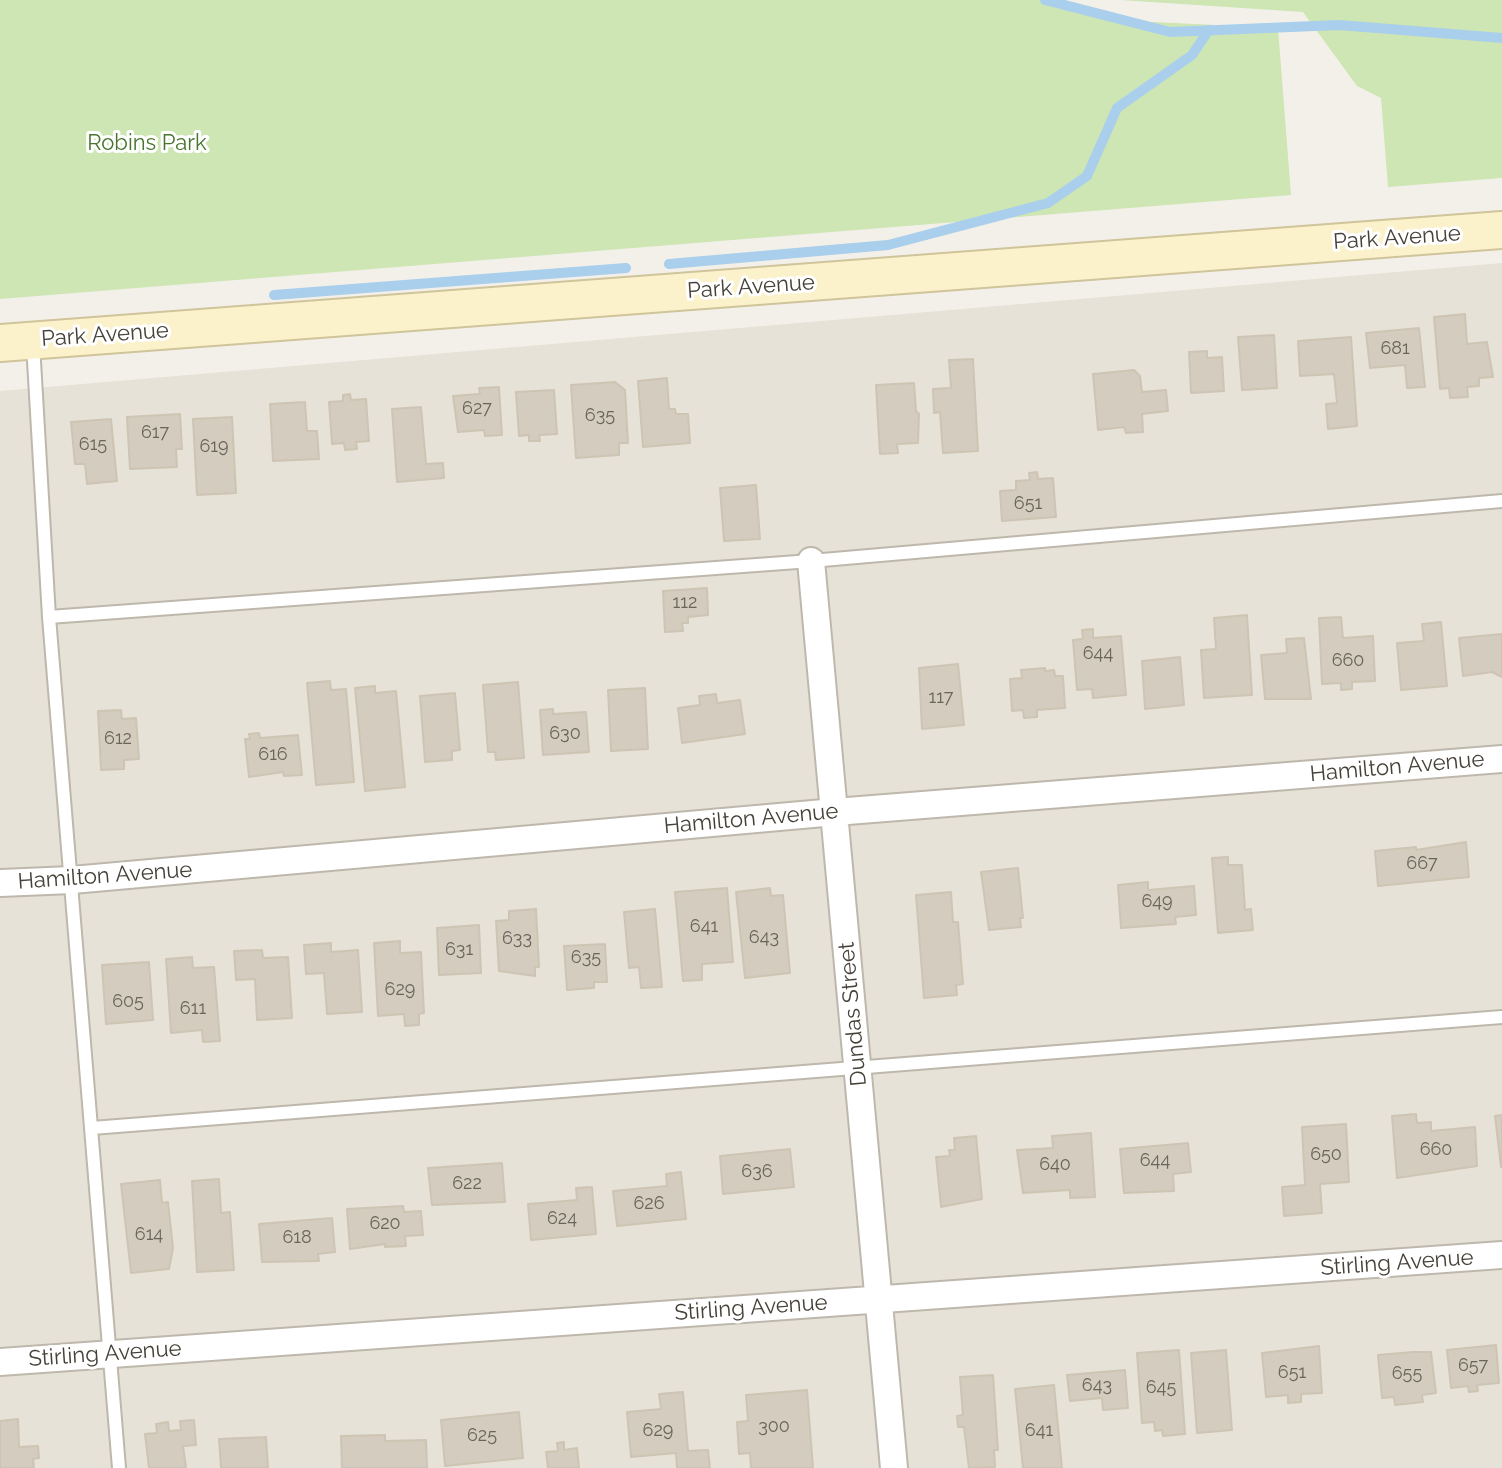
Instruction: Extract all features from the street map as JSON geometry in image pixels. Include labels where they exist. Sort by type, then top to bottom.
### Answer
[{"type":"street","name":"Park Avenue","points":[[16,342],[1502,230]]},
{"type":"street","name":"Dundas Street","points":[[811,561],[894,1468]]},
{"type":"street","name":"Hamilton Avenue","points":[[0,883],[72,880],[835,812],[1502,759]]},
{"type":"street","name":"Stirling Avenue","points":[[0,1362],[1502,1255]]},
{"type":"lane","points":[[16,342],[49,617],[119,1468]]},
{"type":"lane","points":[[49,617],[811,561],[1502,501]]},
{"type":"lane","points":[[92,1128],[1502,1017]]},
{"type":"shaded area","points":[[1502,263],[1502,1468],[0,1468],[0,391]]},
{"type":"green space","name":"Robins Park","points":[[0,0],[1058,0],[1111,20],[1278,28],[1291,195],[0,299]]},
{"type":"green space","points":[[1120,0],[1502,0],[1502,178],[1388,187],[1381,98],[1357,86],[1303,12]]},
{"type":"building","points":[[1465,314],[1467,344],[1487,342],[1493,377],[1479,378],[1479,386],[1467,387],[1468,397],[1450,398],[1449,388],[1440,389],[1434,317]]},
{"type":"building","points":[[1419,328],[1425,387],[1407,388],[1405,365],[1370,368],[1366,333]]},
{"type":"building","points":[[1274,335],[1277,388],[1242,390],[1238,337]]},
{"type":"building","points":[[1351,337],[1357,426],[1328,429],[1326,404],[1337,403],[1334,374],[1300,376],[1298,341]]},
{"type":"building","points":[[1207,351],[1207,358],[1222,357],[1224,391],[1191,393],[1189,352]]},
{"type":"building","points":[[973,359],[978,451],[943,453],[940,412],[934,413],[933,389],[951,388],[949,360]]},
{"type":"building","points":[[1134,370],[1140,376],[1142,392],[1166,390],[1168,411],[1142,414],[1143,432],[1126,433],[1124,427],[1098,430],[1093,374]]},
{"type":"building","points":[[667,378],[669,409],[675,409],[676,414],[688,414],[690,443],[643,447],[638,381]]},
{"type":"building","points":[[615,382],[625,390],[628,443],[619,443],[619,455],[576,458],[571,385]]},
{"type":"building","points":[[914,383],[916,411],[919,414],[918,443],[897,444],[898,453],[880,454],[876,385]]},
{"type":"building","points":[[499,387],[502,435],[485,436],[484,430],[458,432],[453,396],[480,394],[479,388]]},
{"type":"building","points":[[554,390],[557,434],[539,435],[540,441],[529,441],[529,435],[519,436],[516,392]]},
{"type":"building","points":[[350,394],[351,400],[366,399],[369,441],[356,442],[357,449],[345,450],[344,443],[332,444],[329,402],[343,401],[343,395]]},
{"type":"building","points":[[305,402],[307,431],[317,431],[319,459],[273,461],[270,404]]},
{"type":"building","points":[[421,407],[426,464],[443,463],[444,478],[397,482],[392,409]]},
{"type":"building","points":[[180,414],[182,449],[176,449],[177,467],[130,469],[127,417]]},
{"type":"building","points":[[232,417],[236,493],[197,495],[193,419]]},
{"type":"building","points":[[111,419],[117,481],[87,484],[85,464],[75,464],[71,422]]},
{"type":"building","points":[[1037,472],[1038,479],[1053,478],[1056,517],[1002,521],[1000,491],[1016,490],[1016,481],[1030,480],[1029,473]]},
{"type":"building","points":[[756,485],[760,539],[724,541],[720,488]]},
{"type":"building","points":[[707,588],[708,615],[688,617],[688,623],[682,623],[683,631],[665,632],[663,591]]},
{"type":"building","points":[[1247,615],[1252,695],[1204,698],[1201,650],[1216,649],[1214,618]]},
{"type":"building","points":[[1341,617],[1343,638],[1373,636],[1375,681],[1352,682],[1352,689],[1341,690],[1341,683],[1322,684],[1319,618]]},
{"type":"building","points":[[1441,622],[1447,686],[1401,690],[1397,643],[1424,641],[1422,624]]},
{"type":"building","points":[[1093,629],[1093,638],[1121,636],[1126,695],[1093,698],[1092,689],[1077,690],[1073,640],[1083,639],[1082,630]]},
{"type":"building","points":[[1502,634],[1502,677],[1492,672],[1463,676],[1459,638]]},
{"type":"building","points":[[1304,638],[1311,699],[1265,699],[1261,655],[1287,653],[1286,639]]},
{"type":"building","points":[[1180,657],[1184,705],[1145,709],[1142,661]]},
{"type":"building","points":[[958,664],[964,725],[922,729],[919,668]]},
{"type":"building","points":[[1045,668],[1045,671],[1054,670],[1055,676],[1063,676],[1065,708],[1037,710],[1037,717],[1024,718],[1023,710],[1012,711],[1010,679],[1022,678],[1021,670]]},
{"type":"building","points":[[330,681],[331,690],[346,689],[354,782],[316,785],[307,683]]},
{"type":"building","points":[[518,682],[524,758],[496,760],[495,752],[488,752],[483,685]]},
{"type":"building","points":[[375,686],[375,693],[396,691],[405,787],[365,791],[355,688]]},
{"type":"building","points":[[645,688],[648,749],[611,751],[608,690]]},
{"type":"building","points":[[455,693],[460,750],[452,751],[452,760],[425,762],[420,696]]},
{"type":"building","points":[[716,694],[717,703],[740,700],[745,734],[682,743],[678,708],[700,705],[699,696]]},
{"type":"building","points":[[553,709],[553,714],[586,712],[589,752],[543,755],[540,710]]},
{"type":"building","points":[[121,710],[122,719],[136,718],[139,759],[124,760],[124,769],[101,770],[98,711]]},
{"type":"building","points":[[259,733],[260,738],[298,735],[302,775],[284,776],[283,772],[249,777],[245,739],[250,739],[249,734]]},
{"type":"building","points":[[1466,842],[1469,877],[1378,886],[1375,851],[1416,847],[1416,850]]},
{"type":"building","points":[[1228,857],[1228,865],[1242,865],[1245,910],[1251,909],[1253,930],[1218,933],[1212,858]]},
{"type":"building","points":[[1018,868],[1023,918],[1020,918],[1021,927],[989,930],[981,872]]},
{"type":"building","points":[[1148,882],[1148,890],[1194,886],[1196,915],[1175,917],[1176,924],[1121,928],[1118,885]]},
{"type":"building","points":[[727,888],[733,962],[702,964],[702,980],[683,981],[675,892]]},
{"type":"building","points":[[770,888],[771,896],[783,895],[790,973],[745,978],[736,892]]},
{"type":"building","points":[[951,892],[953,922],[958,922],[963,984],[956,985],[957,995],[924,998],[916,895]]},
{"type":"building","points":[[536,909],[539,967],[535,967],[535,976],[499,971],[496,921],[509,920],[509,911]]},
{"type":"building","points":[[655,909],[662,987],[641,988],[639,967],[629,968],[624,912]]},
{"type":"building","points":[[479,925],[481,973],[439,975],[437,928]]},
{"type":"building","points":[[400,941],[400,953],[421,952],[424,1013],[419,1014],[419,1025],[405,1026],[404,1014],[378,1016],[374,943]]},
{"type":"building","points":[[331,943],[331,952],[358,950],[362,1012],[327,1014],[324,973],[306,974],[304,945]]},
{"type":"building","points":[[605,944],[607,982],[594,982],[594,988],[567,990],[564,946]]},
{"type":"building","points":[[262,950],[263,958],[288,957],[292,1018],[257,1020],[255,979],[236,980],[234,951]]},
{"type":"building","points":[[192,957],[193,968],[214,967],[220,1041],[203,1042],[202,1030],[171,1033],[166,959]]},
{"type":"building","points":[[149,962],[153,1020],[106,1024],[102,965]]},
{"type":"building","points":[[1416,1114],[1417,1123],[1431,1122],[1431,1131],[1475,1127],[1477,1166],[1397,1178],[1392,1116]]},
{"type":"building","points":[[1502,1115],[1502,1167],[1501,1167],[1495,1116]]},
{"type":"building","points":[[1346,1124],[1349,1182],[1320,1184],[1322,1213],[1284,1216],[1282,1187],[1305,1185],[1302,1127]]},
{"type":"building","points":[[1091,1133],[1095,1197],[1070,1198],[1070,1190],[1023,1193],[1017,1150],[1053,1148],[1052,1136]]},
{"type":"building","points":[[976,1136],[982,1199],[941,1207],[936,1157],[950,1156],[949,1150],[955,1150],[954,1138]]},
{"type":"building","points":[[1188,1143],[1191,1172],[1173,1174],[1174,1191],[1124,1193],[1120,1149]]},
{"type":"building","points":[[790,1149],[794,1187],[723,1194],[720,1156]]},
{"type":"building","points":[[502,1163],[505,1202],[432,1205],[428,1168]]},
{"type":"building","points":[[681,1172],[686,1219],[617,1226],[613,1191],[667,1186],[666,1174]]},
{"type":"building","points":[[219,1179],[221,1213],[230,1212],[234,1270],[197,1272],[192,1181]]},
{"type":"building","points":[[160,1180],[162,1203],[168,1202],[173,1248],[169,1269],[131,1273],[121,1184]]},
{"type":"building","points":[[592,1187],[596,1234],[531,1240],[528,1204],[577,1200],[576,1188]]},
{"type":"building","points":[[403,1206],[404,1212],[421,1211],[423,1235],[405,1236],[406,1246],[385,1247],[385,1244],[350,1249],[347,1209]]},
{"type":"building","points":[[332,1218],[335,1252],[318,1254],[319,1261],[262,1262],[259,1224]]},
{"type":"building","points":[[1496,1345],[1499,1383],[1477,1385],[1478,1391],[1469,1392],[1468,1386],[1451,1388],[1447,1350]]},
{"type":"building","points":[[1319,1346],[1322,1393],[1301,1394],[1301,1402],[1288,1403],[1288,1395],[1266,1397],[1262,1353]]},
{"type":"building","points":[[1179,1350],[1185,1434],[1163,1436],[1162,1430],[1155,1431],[1154,1422],[1142,1423],[1137,1353]]},
{"type":"building","points":[[1226,1350],[1232,1430],[1197,1433],[1191,1353]]},
{"type":"building","points":[[1431,1352],[1436,1393],[1422,1395],[1423,1402],[1395,1405],[1394,1397],[1382,1398],[1378,1355]]},
{"type":"building","points":[[1125,1370],[1128,1408],[1103,1410],[1102,1398],[1070,1401],[1067,1375]]},
{"type":"building","points":[[993,1375],[998,1450],[994,1450],[995,1467],[969,1468],[964,1427],[958,1427],[957,1416],[963,1415],[960,1377]]},
{"type":"building","points":[[1054,1385],[1062,1468],[1023,1468],[1015,1389]]},
{"type":"building","points":[[807,1390],[813,1468],[751,1468],[750,1453],[739,1454],[737,1422],[748,1421],[746,1395]]},
{"type":"building","points":[[683,1392],[688,1451],[708,1450],[710,1468],[677,1468],[676,1453],[631,1457],[627,1412],[661,1409],[659,1394]]},
{"type":"building","points":[[519,1412],[523,1458],[445,1466],[441,1420]]},
{"type":"building","points":[[18,1419],[19,1447],[38,1446],[39,1458],[33,1459],[34,1468],[0,1468],[0,1421]]},
{"type":"building","points":[[194,1420],[196,1445],[183,1446],[186,1468],[149,1468],[145,1434],[157,1433],[156,1424],[168,1422],[169,1431],[181,1430],[180,1421]]},
{"type":"building","points":[[385,1435],[385,1441],[426,1440],[427,1468],[342,1468],[341,1436]]},
{"type":"building","points":[[266,1437],[268,1468],[221,1468],[219,1439]]},
{"type":"building","points":[[564,1442],[564,1450],[577,1448],[579,1468],[548,1468],[546,1452],[558,1451],[557,1443]]},
{"type":"waterway","points":[[1045,0],[1170,32],[1339,25],[1502,38]]},
{"type":"waterway","points":[[669,264],[888,245],[1048,203],[1087,176],[1117,108],[1192,55],[1209,30]]},
{"type":"waterway","points":[[274,295],[626,268]]}]
